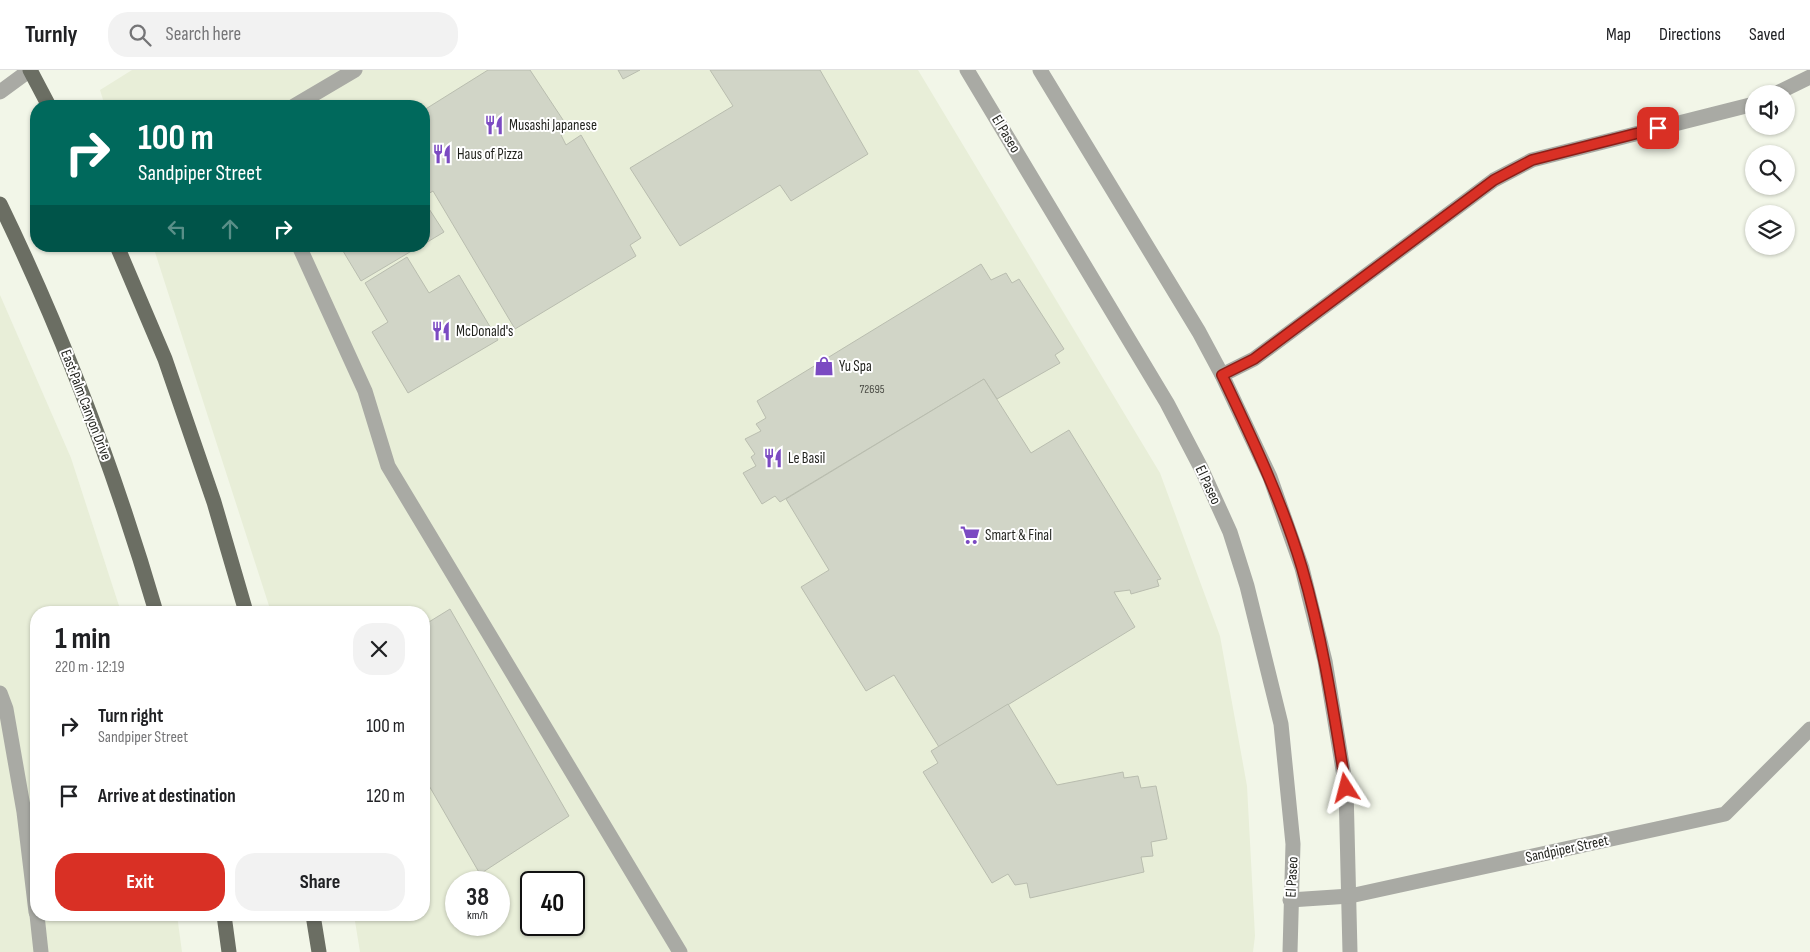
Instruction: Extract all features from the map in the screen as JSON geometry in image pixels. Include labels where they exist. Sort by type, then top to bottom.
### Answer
[{"type":"main road","points":[[30,70],[45,100]]},
{"type":"main road","name":"East Palm Canyon Drive","points":[[0,204],[41,290],[82,389],[132,531],[154,606]]},
{"type":"main road","points":[[120,252],[168,368],[214,502],[244,606]]},
{"type":"main road","points":[[225,921],[229,952]]},
{"type":"main road","points":[[314,921],[319,952]]},
{"type":"street","points":[[0,92],[30,70]]},
{"type":"street","points":[[304,100],[355,70]]},
{"type":"street","name":"El Paseo","points":[[968,70],[1168,403],[1201,468],[1230,532],[1247,586],[1281,724],[1293,844],[1290,952]]},
{"type":"street","points":[[1040,70],[1199,332],[1222,375],[1270,477],[1302,568],[1323,652],[1346,788],[1350,952]]},
{"type":"street","points":[[1794,85],[1810,77]]},
{"type":"street","points":[[1222,375],[1254,359],[1494,180],[1532,160],[1745,106]]},
{"type":"street","points":[[302,252],[365,391],[388,466],[680,952]]},
{"type":"street","points":[[0,693],[6,709],[24,812],[30,862]]},
{"type":"street","name":"Sandpiper Street","points":[[1290,900],[1350,896],[1725,814],[1810,729]]},
{"type":"street","points":[[37,921],[41,952]]},
{"type":"shaded area","points":[[132,70],[918,70],[1160,473],[1220,636],[1247,786],[1255,936],[1253,952],[360,952],[355,921],[430,921],[430,606],[269,606],[155,252],[430,252],[430,100],[103,100],[100,90]]},
{"type":"shaded area","points":[[0,295],[71,458],[119,606],[30,606],[30,921],[178,921],[182,952],[0,952]]},
{"type":"building","points":[[488,70],[530,70],[569,129],[561,135],[566,145],[581,135],[641,238],[630,245],[636,256],[515,329],[433,191],[430,193],[430,106]]},
{"type":"building","points":[[618,70],[640,70],[623,79]]},
{"type":"building","points":[[710,70],[820,70],[868,154],[791,201],[780,185],[680,246],[630,168],[733,106]]},
{"type":"building","points":[[430,210],[444,232],[430,240]]},
{"type":"building","points":[[344,252],[410,252],[361,281]]},
{"type":"building","points":[[407,257],[429,293],[459,275],[498,340],[408,393],[372,332],[388,322],[365,283]]},
{"type":"building","points":[[981,264],[991,280],[1006,273],[1012,283],[1019,279],[1064,349],[1055,355],[1060,363],[997,399],[984,379],[780,502],[775,496],[762,504],[743,473],[756,466],[751,457],[755,454],[745,439],[761,431],[756,424],[766,418],[757,401]]},
{"type":"building","name":"Smart & Final","points":[[984,379],[1031,453],[1069,430],[1161,579],[1157,580],[1159,586],[1131,594],[1130,590],[1114,592],[1135,627],[939,747],[894,675],[866,691],[801,587],[829,570],[786,499]]},
{"type":"building","points":[[450,609],[569,816],[485,871],[478,871],[430,787],[430,621]]},
{"type":"building","points":[[1008,704],[1057,785],[1123,772],[1124,778],[1138,776],[1141,788],[1156,786],[1167,839],[1151,842],[1153,856],[1141,857],[1144,872],[1030,898],[1027,883],[1015,885],[1008,874],[992,883],[923,772],[938,763],[931,751]]},
{"type":"place","name":"Musashi Japanese","points":[[494,125]]},
{"type":"place","name":"Haus of Pizza","points":[[442,154]]},
{"type":"place","name":"McDonald's","points":[[441,331]]},
{"type":"place","name":"Yu Spa","points":[[824,366]]},
{"type":"place","name":"Le Basil","points":[[773,458]]},
{"type":"place","name":"Smart & Final","points":[[970,535]]},
{"type":"route","points":[[1346,788],[1325,661],[1302,568],[1270,477],[1222,375],[1254,359],[1494,180],[1532,160],[1658,128]]}]
